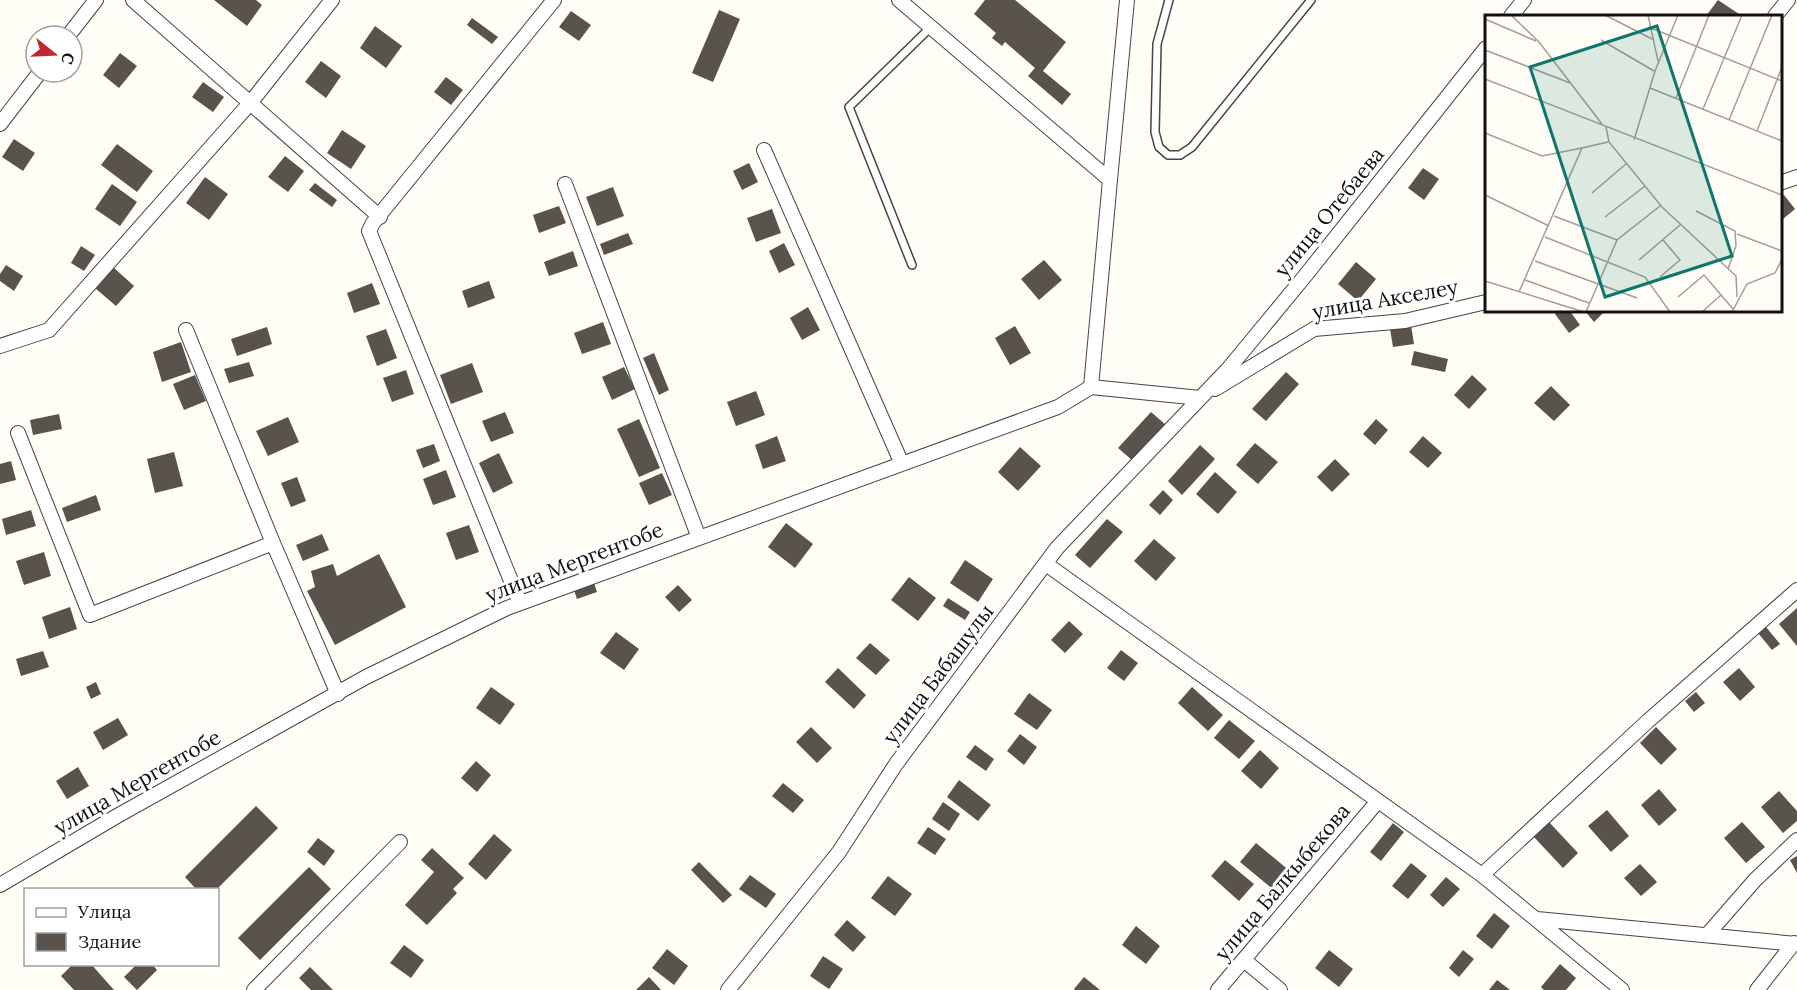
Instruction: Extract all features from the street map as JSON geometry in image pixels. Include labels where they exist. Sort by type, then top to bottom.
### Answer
[{"type":"street","points":[[77,24],[96,0]]},
{"type":"street","points":[[134,0],[380,217]]},
{"type":"street","points":[[0,346],[49,330],[251,102],[332,0]]},
{"type":"street","points":[[520,603],[369,231],[373,223],[554,0]]},
{"type":"street","points":[[899,0],[1110,180]]},
{"type":"street","points":[[1127,0],[1091,387],[1200,398]]},
{"type":"street","points":[[1512,15],[1524,0]]},
{"type":"street","points":[[1776,15],[1788,0]]},
{"type":"street","name":"улица Отебаева","points":[[1200,398],[1229,368],[1305,276],[1485,49]]},
{"type":"street","points":[[0,124],[31,84]]},
{"type":"street","points":[[764,150],[902,464]]},
{"type":"street","points":[[1782,182],[1797,177]]},
{"type":"street","points":[[565,184],[699,538]]},
{"type":"street","name":"улица Акселеу","points":[[1200,398],[1314,329],[1405,321],[1485,302]]},
{"type":"street","points":[[186,330],[273,543],[338,693]]},
{"type":"street","name":"улица Мергентобе","points":[[0,885],[366,677],[520,603],[1058,406],[1091,387]]},
{"type":"street","name":"улица Бабашулы","points":[[728,990],[839,852],[896,764],[1057,548],[1200,398]]},
{"type":"street","points":[[18,434],[90,615],[273,543]]},
{"type":"street","points":[[1046,564],[1482,874],[1622,990]]},
{"type":"street","points":[[1482,874],[1648,720],[1797,590]]},
{"type":"street","name":"улица Балкыбекова","points":[[1218,990],[1378,801]]},
{"type":"street","points":[[1707,935],[1755,880],[1797,840]]},
{"type":"street","points":[[254,990],[400,842]]},
{"type":"street","points":[[1537,919],[1795,944]]},
{"type":"street","points":[[1757,990],[1795,944]]},
{"type":"street","points":[[1244,960],[1280,990]]},
{"type":"lane","points":[[1169,0],[1157,44],[1155,132],[1159,147],[1168,155],[1180,155],[1192,147],[1311,0]]},
{"type":"lane","points":[[912,265],[849,107],[931,27]]},
{"type":"building","points":[[214,0],[256,0],[262,5],[247,26]]},
{"type":"building","points":[[985,0],[1015,0],[1066,42],[1043,71],[1071,94],[1062,105],[1028,76],[1035,68],[1005,42],[1002,46],[992,38],[996,33],[974,14]]},
{"type":"building","points":[[1718,0],[1739,14],[1738,15],[1707,15]]},
{"type":"building","points":[[719,10],[740,19],[713,82],[692,73]]},
{"type":"building","points":[[571,11],[591,25],[579,41],[559,27]]},
{"type":"building","points":[[472,18],[498,37],[492,44],[467,25]]},
{"type":"building","points":[[375,26],[402,46],[386,68],[360,48]]},
{"type":"building","points":[[120,53],[137,66],[119,88],[103,75]]},
{"type":"building","points":[[321,61],[341,76],[326,98],[305,82]]},
{"type":"building","points":[[446,77],[463,90],[451,105],[434,92]]},
{"type":"building","points":[[203,82],[224,97],[213,112],[192,97]]},
{"type":"building","points":[[342,130],[366,146],[351,169],[327,153]]},
{"type":"building","points":[[14,139],[35,153],[23,171],[2,157]]},
{"type":"building","points":[[117,144],[153,171],[137,192],[101,165]]},
{"type":"building","points":[[285,156],[304,171],[288,192],[268,177]]},
{"type":"building","points":[[749,163],[758,182],[742,190],[733,171]]},
{"type":"building","points":[[1423,168],[1439,179],[1424,200],[1408,188]]},
{"type":"building","points":[[205,177],[228,194],[209,220],[186,203]]},
{"type":"building","points":[[315,183],[337,200],[332,207],[309,190]]},
{"type":"building","points":[[112,184],[137,202],[120,226],[95,209]]},
{"type":"building","points":[[613,187],[624,216],[597,226],[586,197]]},
{"type":"building","points":[[1784,195],[1795,209],[1783,219],[1782,218],[1782,196]]},
{"type":"building","points":[[559,206],[566,223],[539,233],[533,215]]},
{"type":"building","points":[[772,209],[781,233],[756,242],[747,218]]},
{"type":"building","points":[[628,233],[633,244],[604,255],[600,244]]},
{"type":"building","points":[[784,243],[795,265],[779,273],[769,251]]},
{"type":"building","points":[[81,246],[95,255],[84,271],[71,263]]},
{"type":"building","points":[[573,251],[578,266],[549,276],[544,262]]},
{"type":"building","points":[[1044,260],[1062,280],[1039,300],[1021,279]]},
{"type":"building","points":[[1356,262],[1376,279],[1358,301],[1338,284]]},
{"type":"building","points":[[6,265],[23,276],[14,291],[0,281],[0,274]]},
{"type":"building","points":[[113,267],[134,286],[116,306],[95,288]]},
{"type":"building","points":[[489,281],[495,298],[468,308],[462,291]]},
{"type":"building","points":[[372,283],[380,304],[354,313],[347,293]]},
{"type":"building","points":[[808,307],[820,330],[802,340],[790,318]]},
{"type":"building","points":[[1570,312],[1580,325],[1569,333],[1555,314]]},
{"type":"building","points":[[1586,312],[1604,312],[1594,322]]},
{"type":"building","points":[[603,322],[611,344],[582,354],[574,333]]},
{"type":"building","points":[[1411,325],[1414,344],[1393,347],[1390,329]]},
{"type":"building","points":[[1015,326],[1031,353],[1010,365],[995,338]]},
{"type":"building","points":[[267,327],[272,344],[237,356],[231,339]]},
{"type":"building","points":[[386,329],[397,358],[377,366],[366,336]]},
{"type":"building","points":[[181,342],[191,372],[162,382],[153,352]]},
{"type":"building","points":[[1414,351],[1448,359],[1445,372],[1411,365]]},
{"type":"building","points":[[654,353],[669,390],[659,395],[643,358]]},
{"type":"building","points":[[249,362],[254,376],[229,383],[224,369]]},
{"type":"building","points":[[472,363],[483,392],[451,404],[440,375]]},
{"type":"building","points":[[624,367],[635,389],[612,400],[602,377]]},
{"type":"building","points":[[406,370],[414,394],[392,402],[383,378]]},
{"type":"building","points":[[1286,372],[1299,384],[1266,421],[1252,409]]},
{"type":"building","points":[[195,375],[206,401],[184,410],[173,384]]},
{"type":"building","points":[[1472,375],[1487,389],[1469,409],[1454,395]]},
{"type":"building","points":[[1551,386],[1570,405],[1554,421],[1534,403]]},
{"type":"building","points":[[756,391],[765,415],[736,426],[727,402]]},
{"type":"building","points":[[505,412],[514,433],[491,442],[482,421]]},
{"type":"building","points":[[1151,412],[1166,425],[1133,461],[1118,448]]},
{"type":"building","points":[[59,414],[62,429],[33,435],[30,420]]},
{"type":"building","points":[[288,417],[299,442],[268,456],[256,431]]},
{"type":"building","points":[[639,419],[660,468],[639,477],[617,429]]},
{"type":"building","points":[[1376,419],[1388,430],[1375,445],[1363,434]]},
{"type":"building","points":[[777,436],[786,461],[763,469],[755,445]]},
{"type":"building","points":[[1423,436],[1442,453],[1428,468],[1409,452]]},
{"type":"building","points":[[1255,443],[1278,462],[1258,484],[1236,465]]},
{"type":"building","points":[[434,444],[440,461],[423,468],[416,450]]},
{"type":"building","points":[[1200,445],[1215,459],[1182,495],[1168,481]]},
{"type":"building","points":[[1020,447],[1041,466],[1018,491],[998,472]]},
{"type":"building","points":[[174,452],[183,486],[155,493],[147,459]]},
{"type":"building","points":[[499,453],[513,483],[493,493],[479,463]]},
{"type":"building","points":[[1335,459],[1350,474],[1332,492],[1317,477]]},
{"type":"building","points":[[11,461],[16,480],[0,484],[0,464]]},
{"type":"building","points":[[446,470],[456,497],[433,505],[423,479]]},
{"type":"building","points":[[1215,472],[1237,492],[1218,514],[1196,494]]},
{"type":"building","points":[[662,473],[672,495],[649,505],[639,483]]},
{"type":"building","points":[[297,477],[306,501],[291,507],[281,483]]},
{"type":"building","points":[[1163,490],[1173,500],[1160,515],[1149,505]]},
{"type":"building","points":[[96,495],[101,510],[67,522],[62,508]]},
{"type":"building","points":[[31,510],[36,526],[6,535],[2,519]]},
{"type":"building","points":[[1107,519],[1123,532],[1090,568],[1075,555]]},
{"type":"building","points":[[786,523],[813,544],[795,568],[768,547]]},
{"type":"building","points":[[469,525],[479,552],[456,560],[446,533]]},
{"type":"building","points":[[322,534],[329,550],[303,561],[296,545]]},
{"type":"building","points":[[1154,539],[1176,558],[1156,581],[1134,561]]},
{"type":"building","points":[[44,552],[51,576],[24,585],[16,561]]},
{"type":"building","points":[[379,554],[406,607],[335,645],[307,591],[315,587],[311,571],[333,564],[337,576]]},
{"type":"building","points":[[965,560],[993,579],[978,602],[950,583]]},
{"type":"building","points":[[909,577],[936,598],[918,621],[891,600]]},
{"type":"building","points":[[594,583],[597,592],[577,599],[574,590]]},
{"type":"building","points":[[678,585],[692,600],[679,612],[665,597]]},
{"type":"building","points":[[948,598],[970,612],[965,620],[943,606]]},
{"type":"building","points":[[70,607],[77,629],[49,639],[42,617]]},
{"type":"building","points":[[1797,608],[1797,646],[1779,624]]},
{"type":"building","points":[[1069,621],[1083,634],[1065,653],[1051,640]]},
{"type":"building","points":[[1766,627],[1780,644],[1772,650],[1758,633]]},
{"type":"building","points":[[616,632],[639,649],[624,670],[600,653]]},
{"type":"building","points":[[870,643],[890,660],[876,675],[856,658]]},
{"type":"building","points":[[1121,650],[1138,663],[1124,681],[1107,668]]},
{"type":"building","points":[[43,651],[49,667],[21,676],[16,659]]},
{"type":"building","points":[[838,668],[866,695],[854,709],[825,682]]},
{"type":"building","points":[[1739,668],[1755,687],[1740,701],[1723,682]]},
{"type":"building","points":[[96,682],[101,694],[91,699],[86,687]]},
{"type":"building","points":[[491,687],[515,704],[500,725],[476,708]]},
{"type":"building","points":[[1192,687],[1223,715],[1208,731],[1178,703]]},
{"type":"building","points":[[1696,692],[1705,703],[1694,712],[1685,701]]},
{"type":"building","points":[[1029,693],[1052,710],[1037,730],[1014,714]]},
{"type":"building","points":[[118,718],[128,735],[103,750],[93,732]]},
{"type":"building","points":[[1229,720],[1255,741],[1239,759],[1214,738]]},
{"type":"building","points":[[811,727],[832,748],[817,763],[796,742]]},
{"type":"building","points":[[1656,727],[1677,749],[1661,765],[1640,743]]},
{"type":"building","points":[[1020,734],[1037,747],[1024,765],[1007,751]]},
{"type":"building","points":[[975,745],[994,759],[986,771],[966,757]]},
{"type":"building","points":[[1260,750],[1279,768],[1261,789],[1241,771]]},
{"type":"building","points":[[476,761],[491,775],[477,792],[461,778]]},
{"type":"building","points":[[78,767],[89,786],[67,799],[56,781]]},
{"type":"building","points":[[959,780],[991,805],[978,821],[947,797]]},
{"type":"building","points":[[783,783],[804,800],[793,813],[772,796]]},
{"type":"building","points":[[1659,789],[1677,810],[1659,826],[1641,805]]},
{"type":"building","points":[[1779,791],[1797,811],[1797,821],[1783,833],[1761,807]]},
{"type":"building","points":[[943,802],[960,814],[949,831],[932,819]]},
{"type":"building","points":[[256,806],[278,828],[218,888],[195,888],[185,877]]},
{"type":"building","points":[[1607,810],[1629,836],[1611,852],[1588,826]]},
{"type":"building","points":[[1548,821],[1578,853],[1563,868],[1533,836]]},
{"type":"building","points":[[1742,822],[1765,847],[1746,863],[1724,838]]},
{"type":"building","points":[[1393,823],[1404,832],[1381,861],[1370,852]]},
{"type":"building","points":[[928,827],[946,839],[935,855],[917,843]]},
{"type":"building","points":[[494,834],[512,850],[486,880],[468,864]]},
{"type":"building","points":[[318,838],[335,851],[324,866],[307,852]]},
{"type":"building","points":[[1256,843],[1291,872],[1275,891],[1240,862]]},
{"type":"building","points":[[432,848],[464,878],[453,889],[457,893],[427,925],[405,905],[434,872],[421,860]]},
{"type":"building","points":[[1797,856],[1797,873],[1790,860]]},
{"type":"building","points":[[1225,860],[1254,884],[1239,901],[1211,876]]},
{"type":"building","points":[[699,862],[732,895],[723,903],[691,870]]},
{"type":"building","points":[[1411,863],[1427,876],[1408,899],[1392,886]]},
{"type":"building","points":[[1640,864],[1657,882],[1641,896],[1624,878]]},
{"type":"building","points":[[309,867],[331,889],[260,960],[238,938]]},
{"type":"building","points":[[750,875],[776,894],[766,908],[739,889]]},
{"type":"building","points":[[888,876],[912,894],[895,916],[871,898]]},
{"type":"building","points":[[1446,877],[1460,889],[1443,907],[1430,895]]},
{"type":"building","points":[[1494,913],[1510,926],[1492,949],[1476,936]]},
{"type":"building","points":[[847,920],[866,937],[853,952],[834,935]]},
{"type":"building","points":[[1136,926],[1160,946],[1146,964],[1122,945]]},
{"type":"building","points":[[404,945],[424,960],[411,978],[390,963]]},
{"type":"building","points":[[667,949],[688,966],[674,985],[652,968]]},
{"type":"building","points":[[1329,950],[1353,969],[1339,987],[1315,968]]},
{"type":"building","points":[[1463,950],[1474,959],[1459,977],[1449,968]]},
{"type":"building","points":[[823,956],[843,969],[829,989],[810,976]]},
{"type":"building","points":[[1560,964],[1576,978],[1566,990],[1544,990],[1541,987]]},
{"type":"building","points":[[71,966],[93,966],[114,990],[74,990],[61,976]]},
{"type":"building","points":[[135,966],[154,966],[157,970],[137,990],[124,977]]},
{"type":"building","points":[[310,967],[333,990],[311,990],[299,978]]},
{"type":"building","points":[[649,977],[661,990],[636,990]]},
{"type":"building","points":[[1084,977],[1100,990],[1075,990]]},
{"type":"building","points":[[1497,980],[1510,990],[1489,990]]}]
